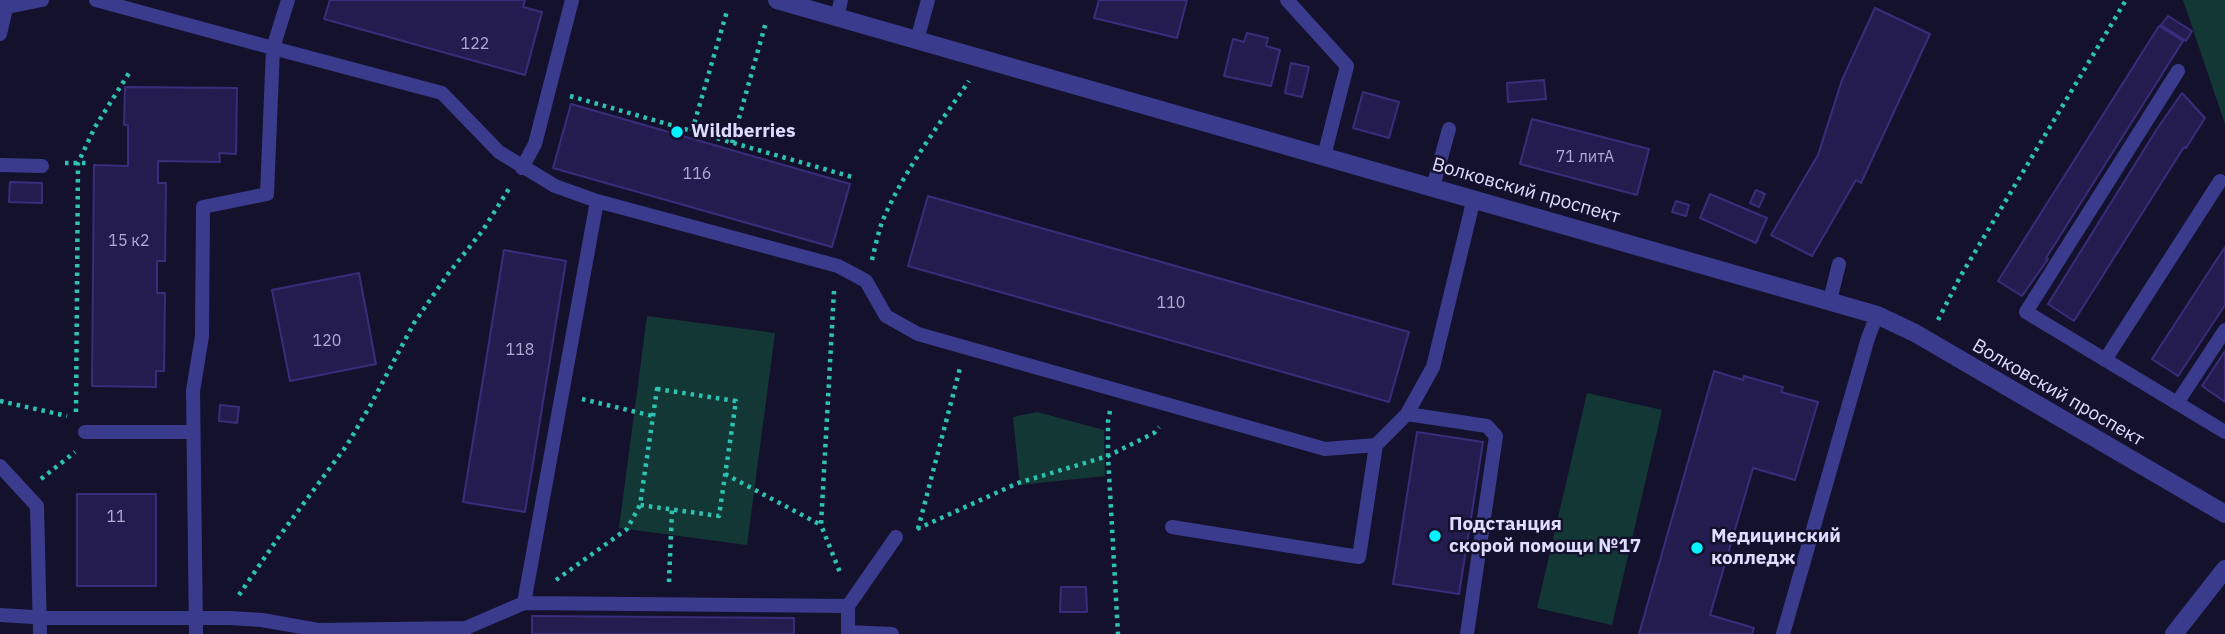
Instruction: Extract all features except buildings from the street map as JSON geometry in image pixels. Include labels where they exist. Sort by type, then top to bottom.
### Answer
[{"type":"street","name":"Волковский проспект","points":[[777,0],[839,8],[917,40],[1877,315],[1915,333],[2225,514]]},
{"type":"street","points":[[2174,634],[2225,569]]},
{"type":"lane","points":[[0,34],[5,4],[42,0]]},
{"type":"lane","points":[[96,0],[442,93],[499,152],[555,186],[597,201],[838,266],[866,281],[886,316],[918,334],[1325,449],[1376,445]]},
{"type":"lane","points":[[196,634],[192,432],[193,391],[202,337],[203,206],[267,194],[272,48],[288,0]]},
{"type":"lane","points":[[522,168],[535,144],[572,0]]},
{"type":"lane","points":[[917,40],[928,0]]},
{"type":"lane","points":[[1287,0],[1348,65],[1324,156]]},
{"type":"lane","points":[[2178,71],[2026,312],[2225,432]]},
{"type":"lane","points":[[1433,187],[1449,129]]},
{"type":"lane","points":[[0,164],[42,166]]},
{"type":"lane","points":[[2105,360],[2220,181]]},
{"type":"lane","points":[[1172,527],[1359,557],[1376,445],[1408,414],[1433,367],[1474,198]]},
{"type":"lane","points":[[524,603],[597,201]]},
{"type":"lane","points":[[1830,300],[1839,264]]},
{"type":"lane","points":[[1783,634],[1867,338],[1877,315]]},
{"type":"lane","points":[[2177,404],[2225,330]]},
{"type":"lane","points":[[1408,414],[1487,426],[1496,436],[1467,634]]},
{"type":"lane","points":[[85,432],[192,432]]},
{"type":"lane","points":[[0,466],[37,506],[40,634]]},
{"type":"lane","points":[[892,634],[848,633],[848,606],[896,537]]},
{"type":"lane","points":[[0,615],[230,618],[318,629],[466,628],[524,603],[848,606]]},
{"type":"path","points":[[1938,321],[1960,277],[2126,0]]},
{"type":"path","points":[[692,131],[727,10]]},
{"type":"path","points":[[732,143],[767,21]]},
{"type":"path","points":[[76,421],[78,163],[95,127],[129,73]]},
{"type":"path","points":[[866,281],[881,225],[896,194],[929,139],[970,80]]},
{"type":"path","points":[[549,90],[852,177]]},
{"type":"path","points":[[230,618],[244,586],[347,444],[414,323],[483,230],[522,168]]},
{"type":"path","points":[[838,266],[821,525],[841,571],[848,606]]},
{"type":"path","points":[[918,529],[965,347]]},
{"type":"path","points":[[524,603],[627,529],[640,505],[657,389],[736,401],[719,516],[640,505]]},
{"type":"path","points":[[1116,390],[1108,421],[1108,456],[1118,634]]},
{"type":"path","points":[[562,395],[653,416]]},
{"type":"path","points":[[0,401],[73,418],[85,432],[75,453],[24,492]]},
{"type":"path","points":[[896,537],[1018,483],[1108,456],[1154,433],[1175,406]]},
{"type":"path","points":[[725,474],[821,525]]},
{"type":"path","points":[[668,604],[672,509]]},
{"type":"green space","points":[[2183,0],[2225,0],[2225,124]]},
{"type":"green space","points":[[647,316],[775,333],[747,545],[619,528]]},
{"type":"green space","points":[[1587,393],[1662,410],[1612,625],[1537,608]]},
{"type":"green space","points":[[1037,412],[1104,430],[1105,476],[1020,485],[1013,417]]},
{"type":"place","name":"Wildberries","points":[[677,132]]},
{"type":"place","name":"Подстанция скорой помощи №17","points":[[1435,536]]},
{"type":"place","name":"Медицинский колледж","points":[[1697,548]]}]
